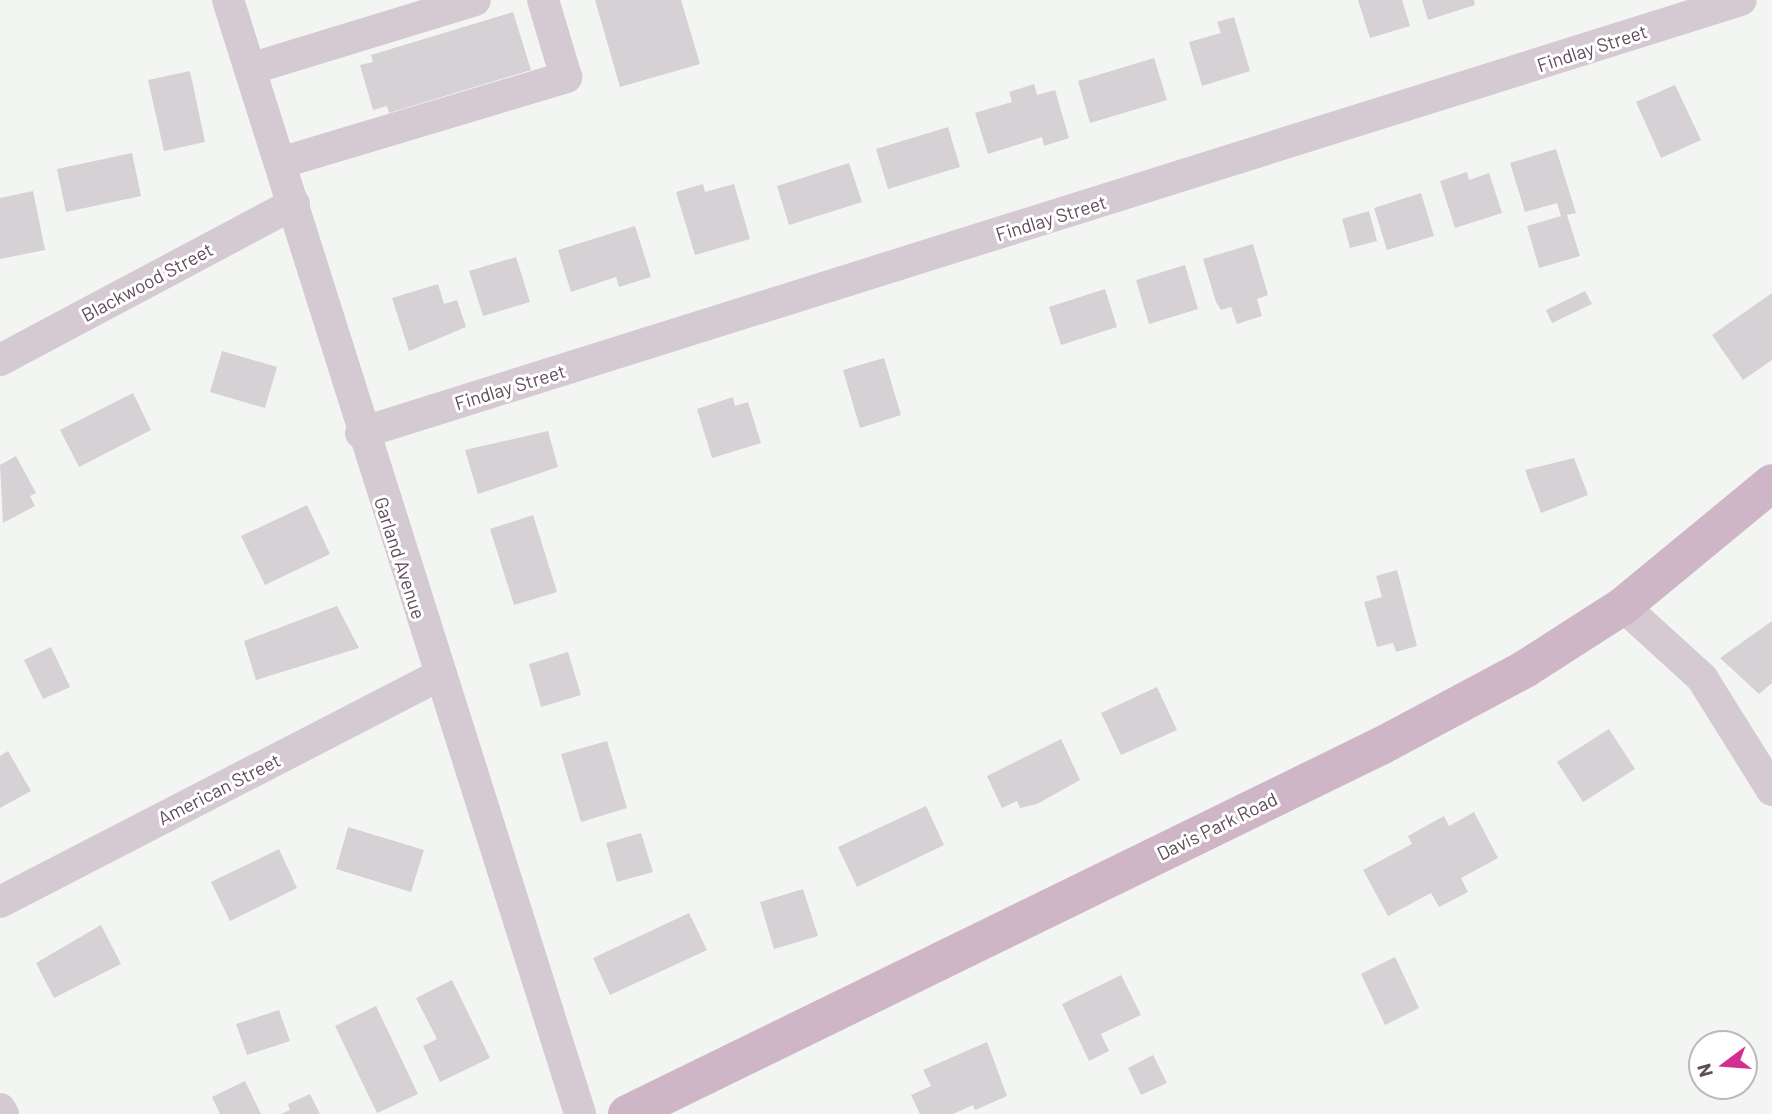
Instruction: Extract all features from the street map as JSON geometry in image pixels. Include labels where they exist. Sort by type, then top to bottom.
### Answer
[{"type":"main road","name":"Davis Park Road","points":[[627,1114],[1415,729],[1525,669],[1623,606],[1772,483]]},
{"type":"street","name":"Garland Avenue","points":[[228,0],[293,204],[361,433],[580,1114]]},
{"type":"street","points":[[250,69],[475,0]]},
{"type":"street","points":[[280,163],[566,76],[543,0]]},
{"type":"street","name":"Findlay Street","points":[[361,433],[1741,0]]},
{"type":"street","name":"Blackwood Street","points":[[0,360],[293,204]]},
{"type":"street","points":[[1623,606],[1702,678],[1772,790]]},
{"type":"street","name":"American Street","points":[[0,902],[438,676]]},
{"type":"street","points":[[0,1109],[3,1114]]},
{"type":"building","points":[[595,0],[681,0],[700,64],[620,87]]},
{"type":"building","points":[[1358,0],[1402,0],[1410,26],[1370,38]]},
{"type":"building","points":[[1422,0],[1474,0],[1475,5],[1428,20]]},
{"type":"building","points":[[513,12],[531,70],[389,113],[387,106],[373,110],[360,65],[373,62],[371,55]]},
{"type":"building","points":[[1234,17],[1250,71],[1202,86],[1189,42],[1221,33],[1217,22]]},
{"type":"building","points":[[1154,58],[1167,100],[1090,123],[1078,81]]},
{"type":"building","points":[[190,71],[205,142],[164,151],[148,80]]},
{"type":"building","points":[[1034,84],[1037,95],[1055,90],[1069,138],[1044,146],[1042,137],[988,154],[975,113],[1012,102],[1009,92]]},
{"type":"building","points":[[1675,85],[1701,140],[1661,158],[1636,102]]},
{"type":"building","points":[[948,127],[960,167],[888,189],[876,149]]},
{"type":"building","points":[[1556,149],[1576,213],[1567,215],[1580,256],[1539,268],[1527,226],[1561,216],[1557,203],[1525,212],[1510,163]]},
{"type":"building","points":[[132,153],[141,196],[66,212],[57,169]]},
{"type":"building","points":[[849,163],[862,202],[789,225],[777,186]]},
{"type":"building","points":[[1467,172],[1469,180],[1489,173],[1502,213],[1455,228],[1440,181]]},
{"type":"building","points":[[703,184],[705,192],[734,184],[750,239],[695,255],[676,192]]},
{"type":"building","points":[[33,191],[45,250],[0,259],[0,198]]},
{"type":"building","points":[[1421,193],[1434,236],[1387,250],[1374,208]]},
{"type":"building","points":[[1369,211],[1377,241],[1350,248],[1342,219]]},
{"type":"building","points":[[635,226],[651,277],[619,287],[616,277],[571,292],[558,250]]},
{"type":"building","points":[[1253,244],[1268,295],[1257,299],[1262,316],[1237,324],[1231,307],[1221,310],[1216,302],[1203,259]]},
{"type":"building","points":[[516,257],[530,302],[483,316],[469,271]]},
{"type":"building","points":[[1185,265],[1198,309],[1149,324],[1136,280]]},
{"type":"building","points":[[438,284],[444,304],[457,300],[466,327],[409,351],[392,298]]},
{"type":"building","points":[[1105,289],[1117,327],[1061,345],[1049,307]]},
{"type":"building","points":[[1585,291],[1592,304],[1552,323],[1546,310]]},
{"type":"building","points":[[1772,293],[1772,360],[1743,380],[1712,335]]},
{"type":"building","points":[[222,351],[277,367],[265,408],[210,392]]},
{"type":"building","points":[[884,358],[901,415],[860,428],[843,370]]},
{"type":"building","points":[[133,393],[151,430],[79,467],[60,430]]},
{"type":"building","points":[[733,397],[735,406],[748,402],[761,443],[712,458],[697,409]]},
{"type":"building","points":[[548,431],[558,467],[478,494],[465,450]]},
{"type":"building","points":[[16,456],[36,493],[30,496],[35,506],[3,523],[0,465]]},
{"type":"building","points":[[1574,458],[1588,495],[1541,513],[1525,470]]},
{"type":"building","points":[[307,505],[330,554],[265,585],[241,536]]},
{"type":"building","points":[[533,515],[557,592],[514,605],[490,529]]},
{"type":"building","points":[[1397,570],[1417,646],[1396,652],[1393,643],[1377,647],[1364,602],[1382,597],[1376,576]]},
{"type":"building","points":[[337,606],[359,648],[256,680],[244,641]]},
{"type":"building","points":[[1772,621],[1772,683],[1759,694],[1720,658]]},
{"type":"building","points":[[51,647],[70,687],[43,699],[24,660]]},
{"type":"building","points":[[568,652],[581,695],[541,707],[529,664]]},
{"type":"building","points":[[1157,687],[1177,730],[1121,755],[1101,713]]},
{"type":"building","points":[[1609,729],[1635,769],[1583,802],[1557,762]]},
{"type":"building","points":[[1061,739],[1080,780],[1037,804],[1020,808],[1017,801],[1002,808],[987,776]]},
{"type":"building","points":[[607,741],[627,808],[581,822],[561,754]]},
{"type":"building","points":[[8,751],[31,791],[0,808],[0,756]]},
{"type":"building","points":[[926,806],[944,845],[857,887],[838,847]]},
{"type":"building","points":[[1474,812],[1498,858],[1461,878],[1468,892],[1439,907],[1431,893],[1388,916],[1363,870],[1412,844],[1408,836],[1444,816],[1449,826]]},
{"type":"building","points":[[348,827],[424,850],[411,892],[336,869]]},
{"type":"building","points":[[641,833],[653,872],[617,882],[606,843]]},
{"type":"building","points":[[279,849],[297,888],[230,921],[211,882]]},
{"type":"building","points":[[803,889],[818,936],[774,949],[760,902]]},
{"type":"building","points":[[689,913],[707,950],[610,995],[593,958]]},
{"type":"building","points":[[101,925],[121,964],[54,998],[36,963]]},
{"type":"building","points":[[1395,957],[1419,1008],[1385,1025],[1361,974]]},
{"type":"building","points":[[1121,975],[1141,1015],[1101,1034],[1109,1051],[1089,1061],[1062,1004]]},
{"type":"building","points":[[452,980],[490,1058],[440,1082],[423,1046],[437,1039],[416,998]]},
{"type":"building","points":[[376,1006],[418,1094],[377,1113],[335,1026]]},
{"type":"building","points":[[279,1010],[290,1041],[247,1055],[236,1024]]},
{"type":"building","points":[[987,1042],[1007,1096],[975,1110],[973,1105],[953,1114],[920,1114],[911,1095],[931,1086],[923,1070]]},
{"type":"building","points":[[1153,1055],[1167,1083],[1141,1095],[1128,1068]]},
{"type":"building","points":[[245,1081],[261,1114],[220,1114],[212,1097]]},
{"type":"building","points":[[310,1094],[320,1114],[281,1114],[290,1110],[288,1104]]}]
